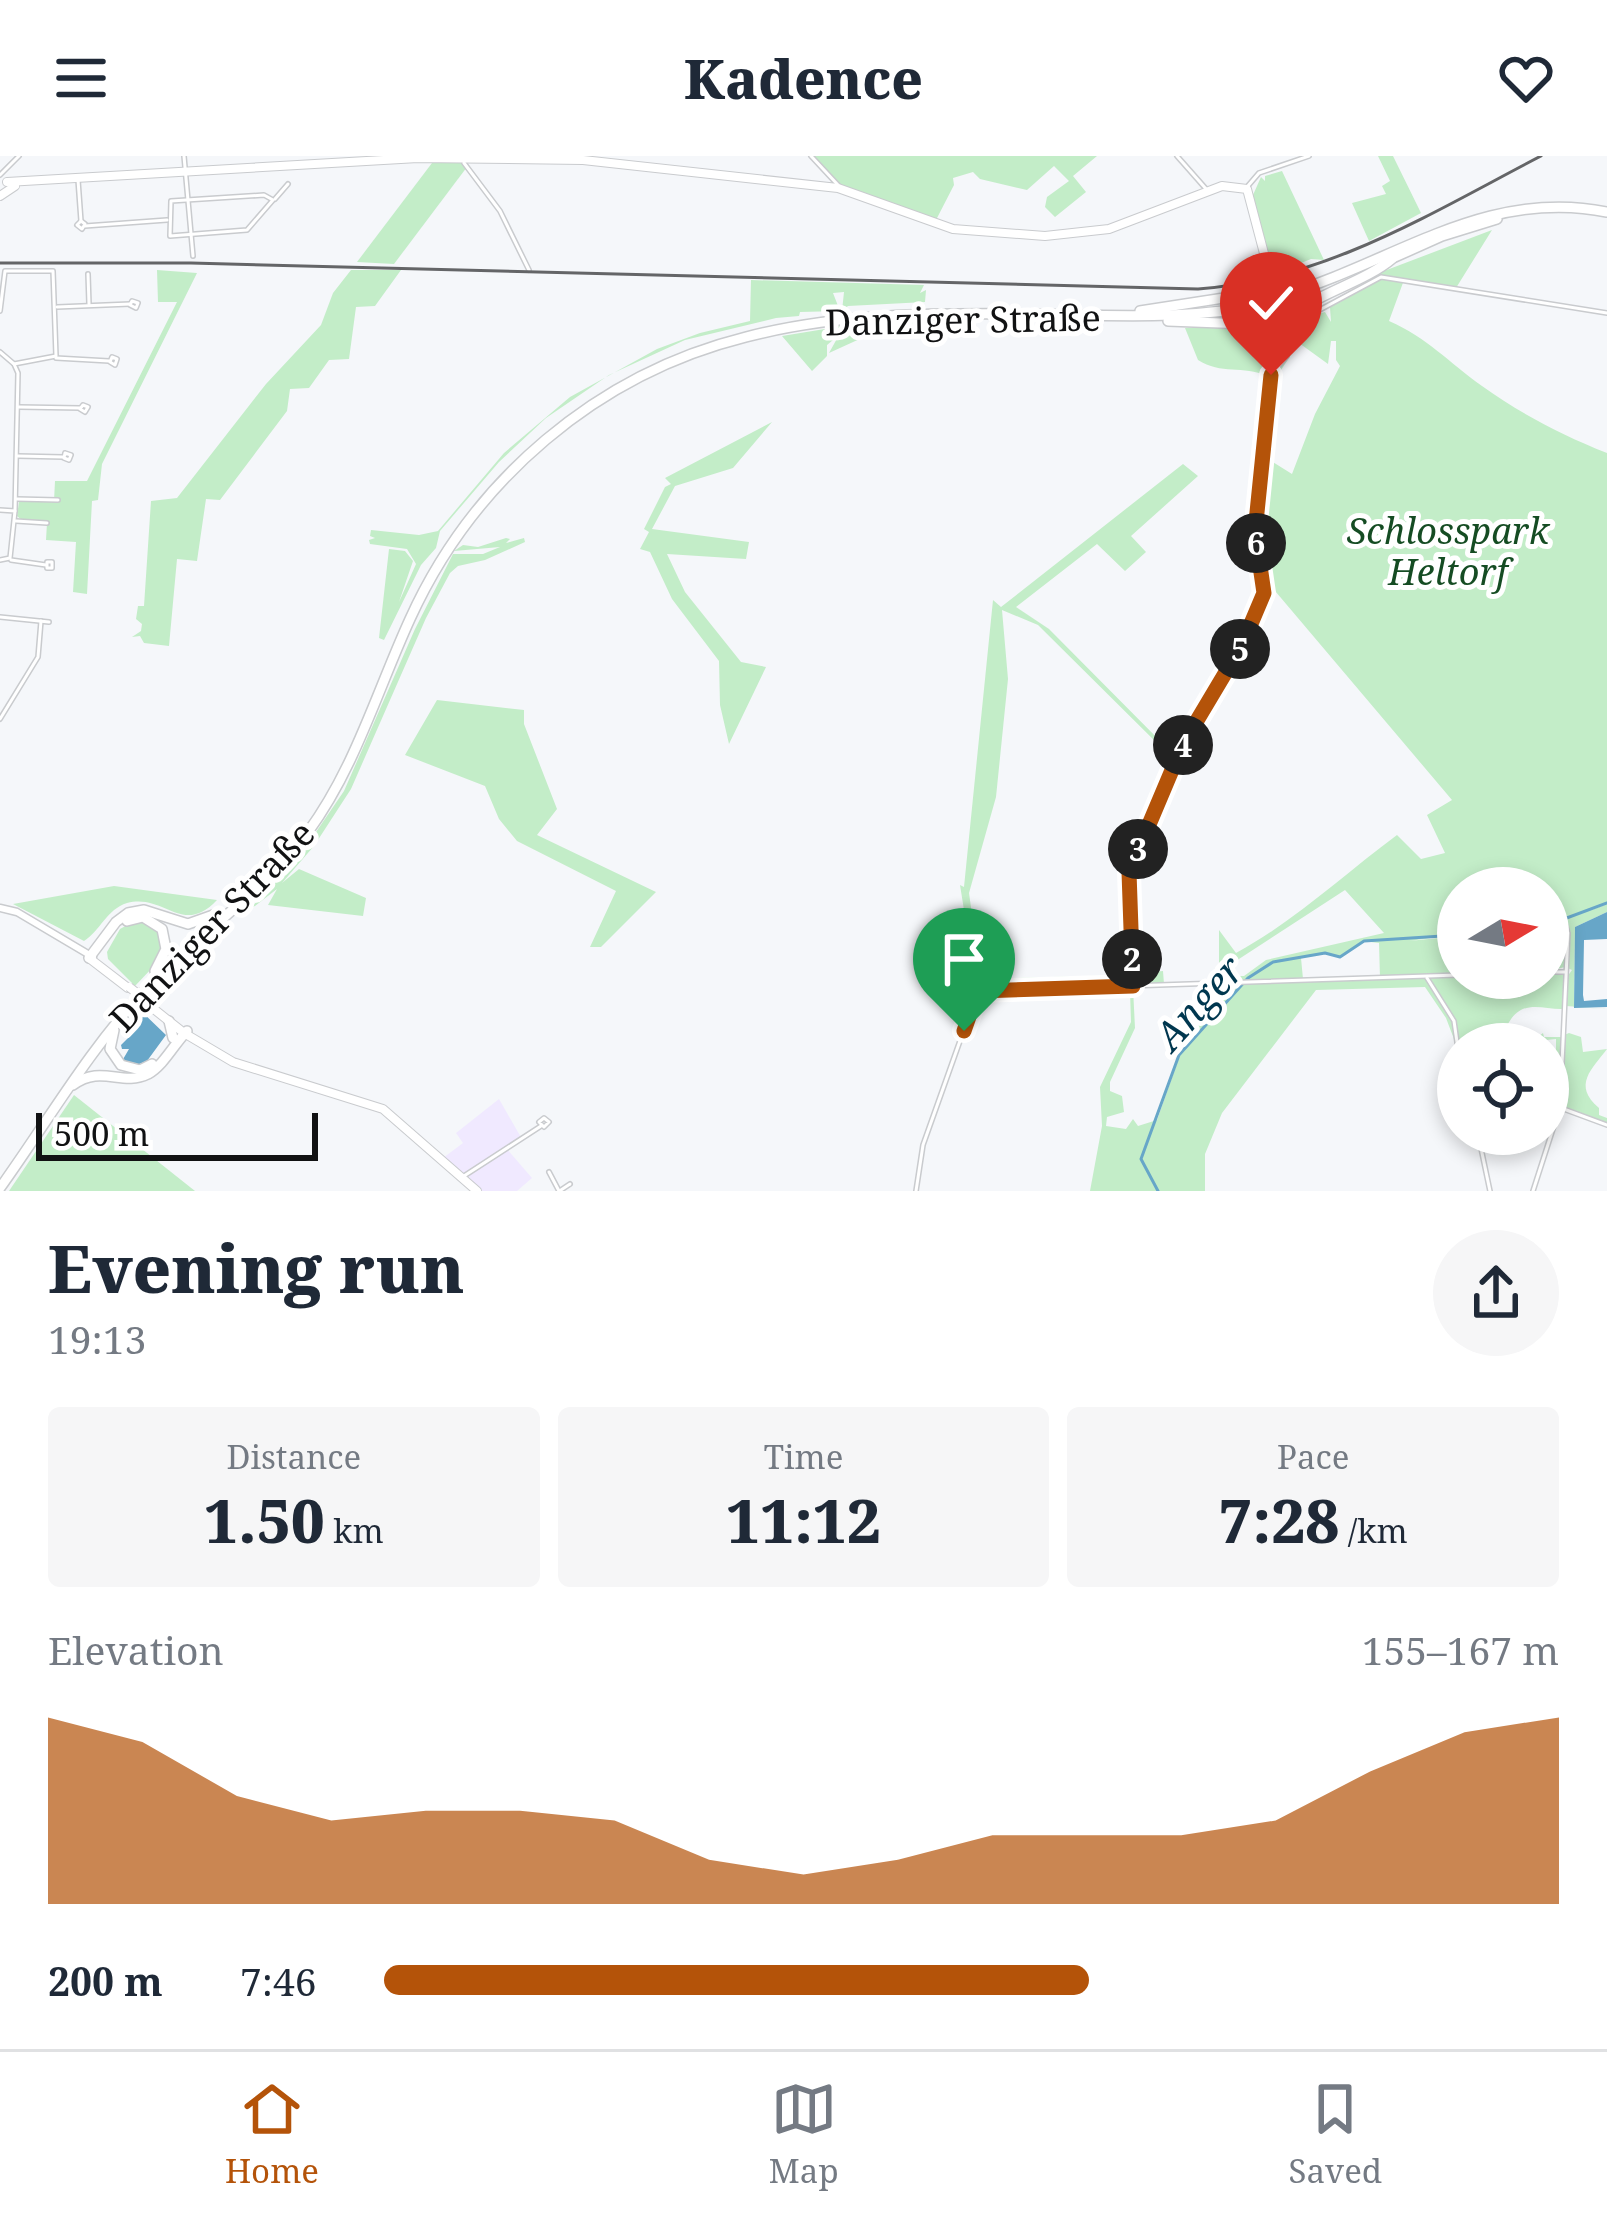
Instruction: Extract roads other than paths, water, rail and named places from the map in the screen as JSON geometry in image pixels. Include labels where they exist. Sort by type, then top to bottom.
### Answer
[{"type":"highway","name":"Danziger Straße","points":[[0,1188],[119,1019],[181,955],[262,883],[305,835],[349,763],[410,619],[451,545],[514,468],[595,403],[690,354],[809,324],[900,315],[1143,314],[1208,308],[1277,298],[1321,284],[1454,224],[1497,212],[1542,207],[1607,215]]},
{"type":"highway","name":"Danziger Straße","points":[[1277,298],[1499,218],[1556,212],[1607,215]]},
{"type":"highway","points":[[1143,314],[1193,323],[1282,322],[1393,258]]},
{"type":"highway","name":"Danziger Straße","points":[[0,1179],[89,1047],[154,971],[280,856],[322,800],[414,598],[444,545],[511,464],[591,399],[688,349],[787,322],[947,308],[1143,314]]},
{"type":"highway","points":[[93,959],[116,922],[136,911],[188,924],[219,914]]},
{"type":"highway","points":[[93,959],[121,925],[143,917],[159,926],[166,941],[154,971]]},
{"type":"highway","points":[[119,1019],[110,1049],[128,1069],[151,1065],[181,1032]]},
{"type":"highway","points":[[169,1021],[181,1032]]},
{"type":"highway","points":[[64,1092],[92,1075],[146,1075],[181,1032]]},
{"type":"main road","points":[[3,185],[461,156],[608,161],[838,188],[946,227],[1029,236],[1109,229],[1226,185],[1247,189],[1282,322]]},
{"type":"main road","points":[[93,959],[169,1021]]},
{"type":"main road","points":[[146,1001],[181,1032],[225,1058],[383,1109],[477,1191]]},
{"type":"street","points":[[184,156],[193,256]]},
{"type":"street","points":[[461,156],[500,211],[529,270]]},
{"type":"street","points":[[811,156],[838,188]]},
{"type":"street","points":[[1177,156],[1208,191]]},
{"type":"street","points":[[1247,189],[1259,173],[1309,156]]},
{"type":"street","points":[[3,185],[16,157]]},
{"type":"street","points":[[78,178],[83,223],[170,220]]},
{"type":"street","points":[[274,200],[264,195],[169,202],[170,236],[247,230],[274,200],[288,184]]},
{"type":"street","points":[[0,310],[9,269],[51,270],[54,357]]},
{"type":"street","points":[[88,274],[89,306]]},
{"type":"street","points":[[1288,342],[1298,336],[1312,314],[1381,277],[1607,313]]},
{"type":"street","points":[[55,308],[130,304]]},
{"type":"street","points":[[1133,986],[1129,872],[1183,744],[1242,645],[1264,593],[1255,532],[1268,387],[1286,356],[1288,342],[1282,322]]},
{"type":"street","points":[[0,352],[14,364],[17,406],[16,499],[9,559]]},
{"type":"street","points":[[14,364],[54,357],[109,361]]},
{"type":"street","points":[[17,406],[80,408]]},
{"type":"street","points":[[16,455],[63,457]]},
{"type":"street","points":[[16,499],[58,500]]},
{"type":"street","points":[[0,510],[14,511]]},
{"type":"street","points":[[14,520],[47,523]]},
{"type":"street","points":[[0,560],[46,565]]},
{"type":"street","points":[[0,617],[49,622]]},
{"type":"street","points":[[0,719],[38,657],[41,621]]},
{"type":"street","points":[[0,908],[16,911],[93,959]]},
{"type":"street","points":[[1426,976],[1454,1023]]},
{"type":"street","points":[[950,992],[1437,976]]},
{"type":"street","points":[[916,1191],[923,1145],[978,991]]},
{"type":"street","points":[[1569,1110],[1607,1125]]},
{"type":"street","points":[[462,1178],[541,1126]]},
{"type":"street","points":[[1482,1155],[1490,1191]]},
{"type":"street","points":[[1533,1191],[1545,1155]]},
{"type":"street","points":[[549,1172],[559,1191],[570,1184]]},
{"type":"water","points":[[1607,912],[1607,939],[1584,940],[1583,995],[1584,1001],[1607,999],[1607,1007],[1574,1008],[1575,927]]},
{"type":"water","points":[[141,1011],[166,1035],[147,1061],[134,1066],[122,1061],[129,1049],[121,1045],[132,1034],[127,1022]]},
{"type":"waterway","name":"Anger","points":[[1569,917],[1607,903]]},
{"type":"waterway","name":"Anger","points":[[1158,1191],[1141,1159],[1179,1055],[1248,978],[1273,962],[1325,953],[1340,957],[1364,941],[1437,936]]},
{"type":"tram line","points":[[0,263],[191,263],[1198,289],[1245,283],[1333,258],[1418,221],[1541,156]]},
{"type":"park label","name":"Schlosspark Heltorf","points":[[1448,552]]}]
